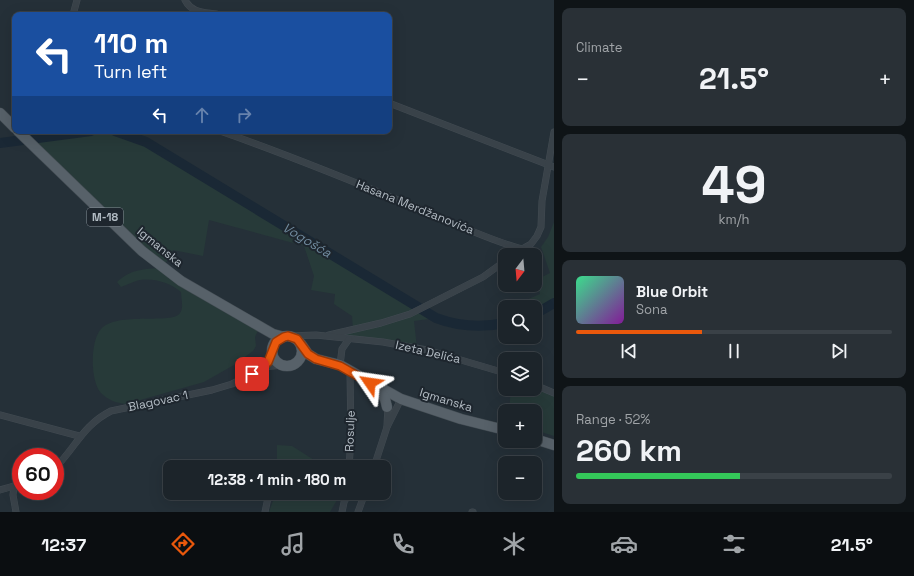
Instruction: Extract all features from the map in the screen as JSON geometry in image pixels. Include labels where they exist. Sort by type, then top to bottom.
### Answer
[{"type":"main road","points":[[0,113],[12,125]]},
{"type":"main road","name":"Igmanska","points":[[21,134],[109,220],[158,264],[197,290],[273,334],[286,336]]},
{"type":"main road","points":[[266,330],[273,341],[273,349],[276,360],[283,365]]},
{"type":"main road","points":[[273,349],[279,339],[286,336]]},
{"type":"main road","name":"M-18","points":[[286,336],[303,341]]},
{"type":"main road","points":[[296,363],[302,355],[303,341]]},
{"type":"main road","name":"Igmanska","points":[[303,341],[308,354],[316,359],[340,366],[396,397],[461,419],[498,428]]},
{"type":"main road","name":"Igmanska","points":[[296,363],[316,359]]},
{"type":"main road","name":"M-18","points":[[283,365],[290,366],[296,363]]},
{"type":"main road","points":[[378,388],[385,399],[387,407]]},
{"type":"main road","points":[[542,441],[554,445]]},
{"type":"street","points":[[74,12],[77,0]]},
{"type":"street","points":[[185,0],[188,6],[197,11],[203,12]]},
{"type":"street","points":[[392,104],[554,167]]},
{"type":"street","points":[[524,248],[531,244],[541,227],[542,201],[554,132]]},
{"type":"street","name":"Hasana Merdžanovića","points":[[228,134],[415,207],[504,244],[518,248]]},
{"type":"street","points":[[324,336],[381,323],[410,314],[483,277],[498,266]]},
{"type":"street","name":"Izeta Delića","points":[[303,341],[316,335],[383,342],[427,350],[498,371]]},
{"type":"street","points":[[340,366],[342,349],[349,339]]},
{"type":"street","name":"Blagovac 1","points":[[64,458],[79,436],[101,416],[112,411],[212,390],[232,384],[263,367],[273,349]]},
{"type":"street","points":[[263,367],[283,365]]},
{"type":"street","name":"Rosulje","points":[[349,460],[351,438],[350,371]]},
{"type":"street","points":[[542,388],[554,394]]},
{"type":"street","points":[[386,427],[387,407],[396,397]]},
{"type":"street","points":[[376,460],[396,397]]},
{"type":"street","points":[[0,415],[79,436]]},
{"type":"street","points":[[0,490],[12,487]]},
{"type":"street","points":[[14,500],[16,512]]},
{"type":"street","points":[[265,512],[268,500]]},
{"type":"street","points":[[342,512],[345,500]]},
{"type":"street","points":[[358,512],[362,500]]},
{"type":"green space","points":[[70,134],[123,134],[146,142],[436,318],[414,321],[417,348],[328,336],[353,330],[352,316],[334,304],[335,294],[311,290],[314,276],[304,246],[209,220],[203,256],[173,250],[163,268],[260,326],[255,337],[256,346],[253,351],[234,365],[204,382],[126,404],[109,399],[101,393],[97,387],[93,371],[93,351],[97,335],[101,329],[109,324],[119,321],[131,319],[167,318],[175,316],[180,313],[182,308],[181,292],[165,283],[154,280],[136,281],[121,287],[117,282],[127,274],[144,269],[162,268],[28,140]]},
{"type":"green space","points":[[554,222],[554,303],[542,310],[542,300],[526,300],[542,292],[542,277],[550,273],[541,247],[548,237]]},
{"type":"green space","points":[[542,388],[554,393],[554,436],[542,432],[542,404],[510,404],[510,396],[542,396]]},
{"type":"green space","points":[[277,445],[292,446],[314,460],[277,460]]},
{"type":"green space","points":[[273,500],[337,500],[330,512],[269,512]]},
{"type":"waterway","name":"Vogošća","points":[[0,143],[68,134]]},
{"type":"waterway","name":"Vogošća","points":[[123,134],[146,142],[436,318],[470,326],[498,324]]},
{"type":"waterway","name":"Vogošća","points":[[542,310],[554,303]]},
{"type":"route","points":[[252,374],[268,362],[276,342],[279,339],[288,336],[297,339],[304,350],[316,359],[340,366],[370,383]]}]
